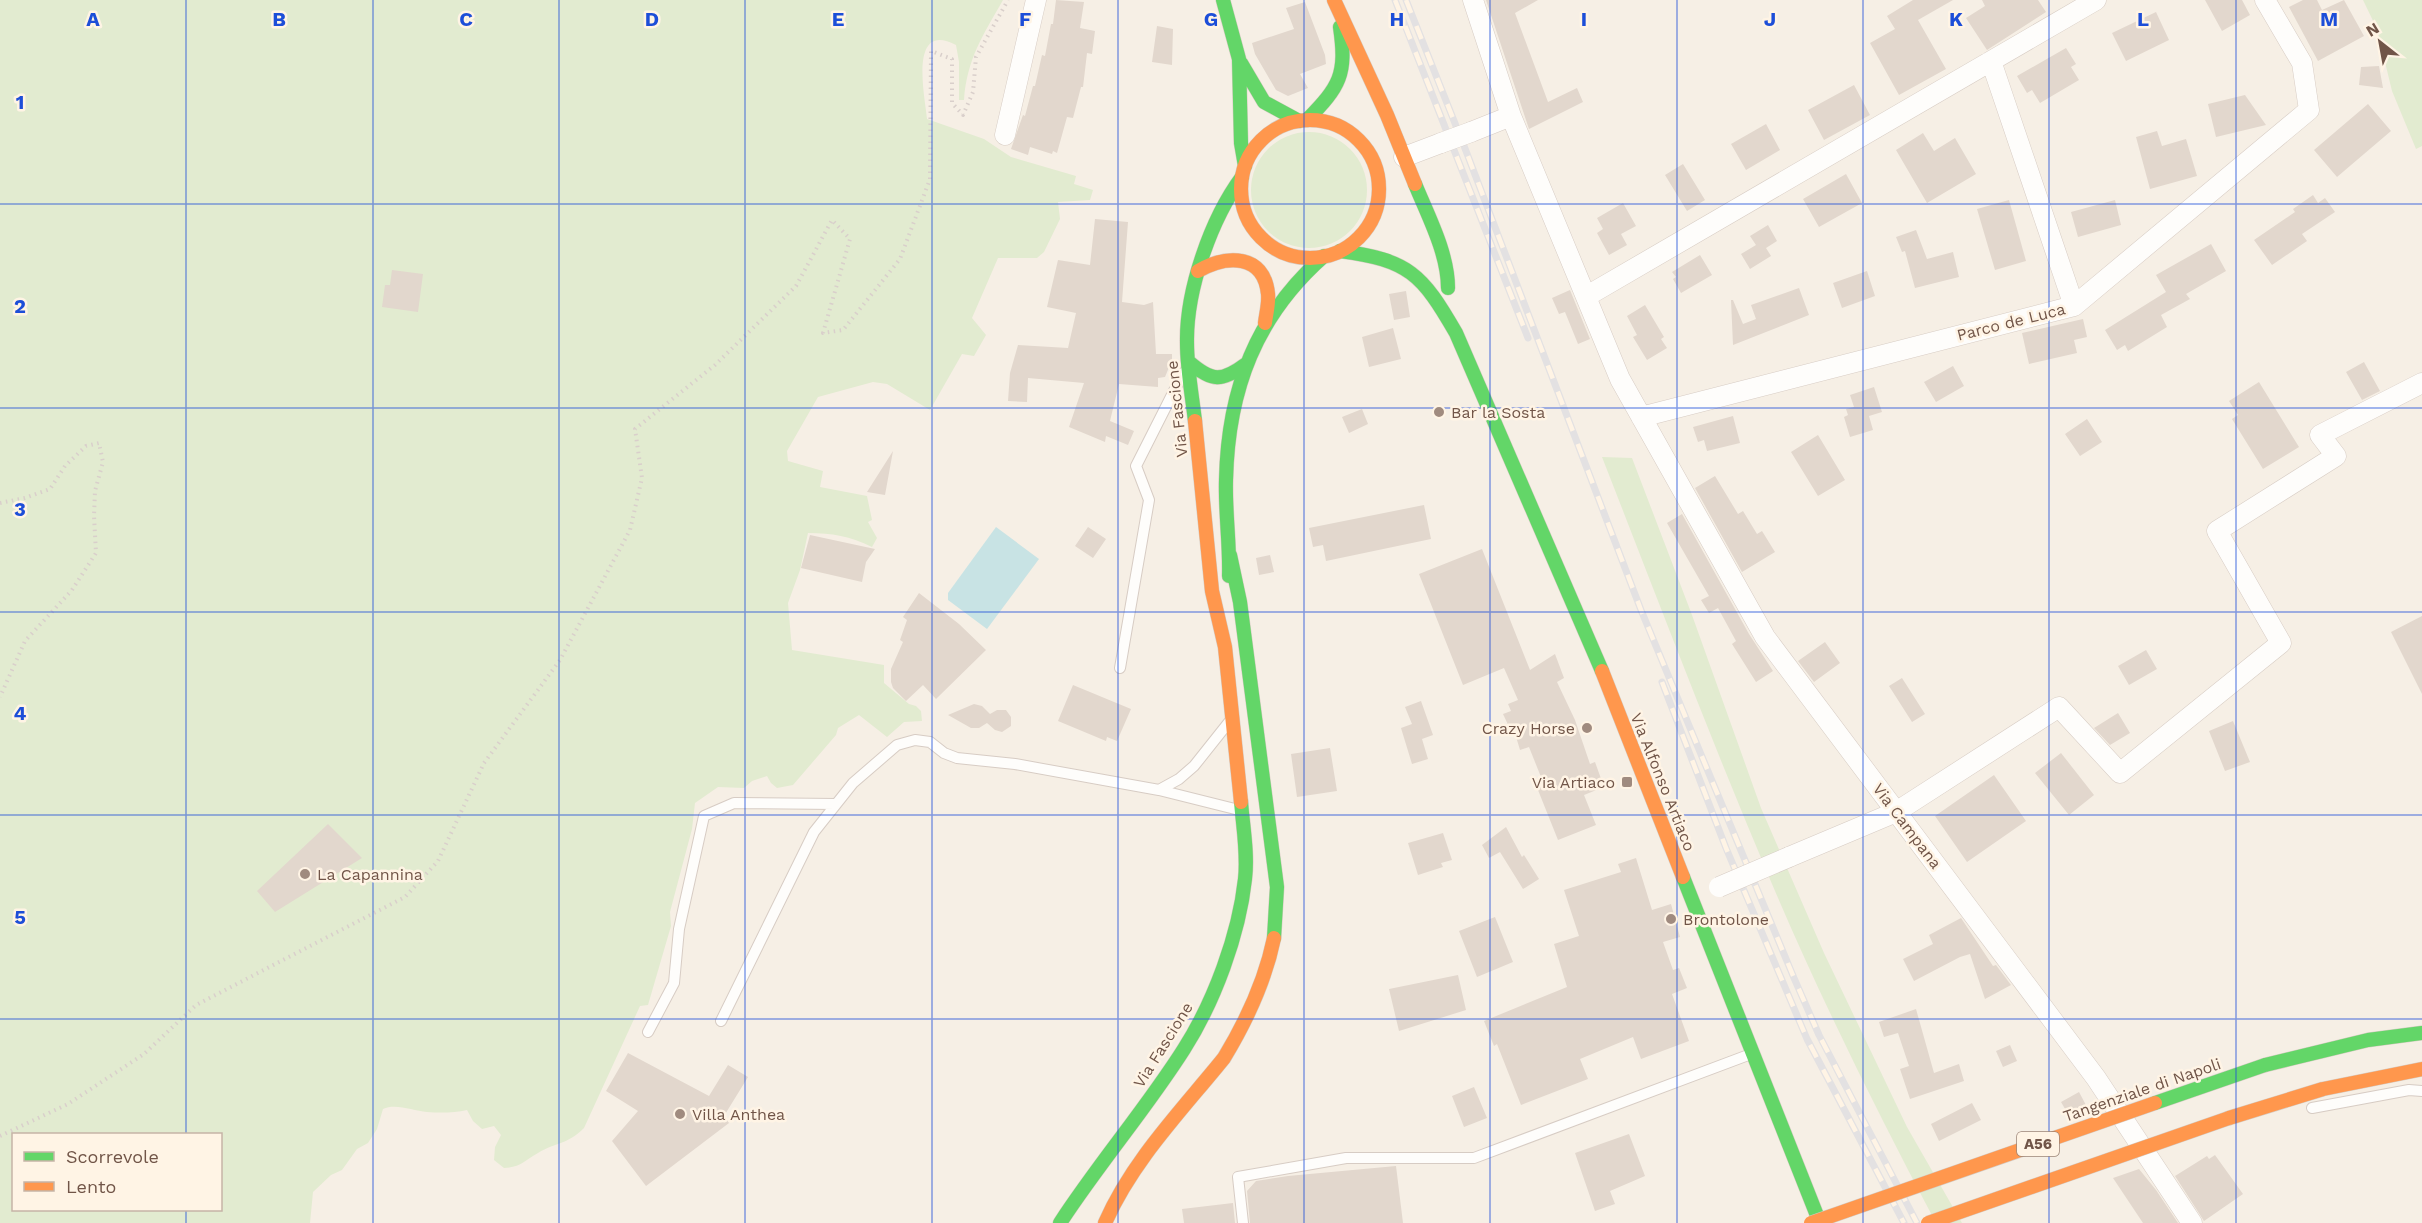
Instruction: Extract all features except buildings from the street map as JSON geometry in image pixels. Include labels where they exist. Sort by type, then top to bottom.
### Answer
[{"type":"main road","points":[[1223,0],[1239,59],[1243,172],[1241,194],[1244,211],[1251,226],[1275,249],[1307,258],[1324,256],[1340,251],[1364,231],[1378,202],[1379,186],[1375,167],[1376,88]]},
{"type":"main road","points":[[1303,120],[1332,95],[1340,82],[1344,69],[1342,39],[1335,4]]},
{"type":"main road","points":[[1335,4],[1376,88],[1404,158],[1443,258],[1448,275],[1448,288]]},
{"type":"main road","points":[[1239,59],[1264,102],[1303,120]]},
{"type":"main road","points":[[1243,172],[1251,153],[1266,136],[1285,125],[1303,120],[1324,121],[1354,136],[1366,148],[1375,167],[1393,190]]},
{"type":"main road","name":"Via Fascione","points":[[1060,1223],[1185,1048],[1216,987],[1238,916],[1245,878],[1243,812],[1233,718],[1225,647],[1212,591],[1186,342],[1188,314],[1198,271],[1223,202],[1243,172]]},
{"type":"main road","points":[[1422,235],[1448,288],[1467,356]]},
{"type":"main road","points":[[1340,251],[1379,255],[1414,272],[1428,287],[1443,310],[1467,356]]},
{"type":"main road","name":"Via Fascione","points":[[1225,647],[1230,555],[1226,480],[1228,454],[1246,364],[1266,323],[1295,282],[1306,269],[1324,256]]},
{"type":"main road","points":[[1198,271],[1210,263],[1223,259],[1249,262],[1259,271],[1268,293],[1266,323]]},
{"type":"main road","name":"Via Alfonso Artiaco","points":[[1467,356],[1600,667],[1820,1223]]},
{"type":"main road","points":[[1189,362],[1205,376],[1213,379],[1230,376],[1246,364]]},
{"type":"main road","points":[[1105,1223],[1117,1196],[1137,1167],[1236,1040],[1257,998],[1273,941],[1277,917],[1277,887],[1241,612],[1230,555]]},
{"type":"main road","name":"Tangenziale di Napoli","points":[[1811,1223],[2265,1065],[2368,1040],[2422,1033]]},
{"type":"main road","name":"A56","points":[[1928,1223],[2229,1118],[2323,1089],[2422,1069]]},
{"type":"street","points":[[1005,135],[1036,0]]},
{"type":"street","name":"Via Campana","points":[[1473,0],[1511,116],[1620,379],[1765,637],[2096,1078],[2193,1223]]},
{"type":"street","points":[[1587,296],[2096,0]]},
{"type":"street","name":"Parco de Luca","points":[[1641,417],[2074,306],[2309,110],[2302,63],[2265,0]]},
{"type":"street","points":[[1991,61],[2074,306]]},
{"type":"street","points":[[1404,158],[1511,116]]},
{"type":"street","points":[[1692,898],[1896,812],[2059,707],[2120,773],[2281,643],[2217,531],[2336,456],[2320,435],[2422,383]]},
{"type":"lane","points":[[1120,668],[1149,500],[1136,466],[1189,362]]},
{"type":"lane","points":[[1160,790],[1194,766],[1233,718]]},
{"type":"lane","points":[[721,1021],[814,832],[853,783],[897,745],[915,740],[930,742],[944,753],[957,758],[1015,764],[1160,790],[1243,812]]},
{"type":"lane","points":[[648,1032],[674,983],[679,929],[704,816],[734,803],[836,804]]},
{"type":"lane","points":[[2368,1040],[2422,1025]]},
{"type":"lane","points":[[1243,1223],[1238,1177],[1346,1158],[1474,1158],[1754,1053]]},
{"type":"lane","points":[[2229,1118],[2309,1109],[2409,1090],[2422,1091]]},
{"type":"path","points":[[0,1136],[68,1104],[144,1054],[196,1005],[405,897],[438,861],[484,763],[560,660],[630,530],[642,478],[634,429],[715,365],[796,286],[832,220],[849,239],[823,333],[843,330],[900,259],[930,179],[931,51],[952,59],[952,103],[963,116],[973,92],[976,57],[1008,0]]},
{"type":"path","points":[[0,503],[25,498],[50,489],[65,466],[86,446],[99,443],[103,462],[95,491],[96,553],[72,590],[25,641],[0,697]]},
{"type":"green space","points":[[0,0],[1003,0],[972,60],[964,100],[959,100],[959,62],[956,45],[941,40],[931,43],[925,52],[923,79],[927,119],[984,139],[1011,157],[1076,176],[1074,184],[1093,190],[1090,200],[1058,202],[1060,219],[1044,252],[1037,258],[998,258],[972,318],[986,335],[974,356],[962,354],[930,410],[887,384],[873,382],[818,397],[787,451],[788,461],[823,471],[820,487],[867,496],[872,520],[868,522],[877,538],[872,547],[841,536],[808,533],[800,570],[788,603],[792,650],[884,665],[884,683],[921,711],[922,721],[904,722],[887,737],[859,715],[838,728],[836,735],[793,785],[777,788],[767,776],[752,781],[744,788],[718,787],[695,803],[692,829],[670,912],[671,926],[648,1005],[640,1006],[584,1128],[572,1138],[544,1149],[519,1165],[504,1168],[494,1160],[495,1147],[501,1135],[494,1126],[482,1129],[473,1121],[467,1110],[437,1113],[388,1107],[383,1109],[377,1129],[368,1143],[357,1149],[342,1170],[331,1175],[313,1192],[310,1223],[0,1223]]},
{"type":"green space","points":[[2363,0],[2422,0],[2422,146],[2416,149],[2392,91],[2377,29]]},
{"type":"green space","points":[[1309,132],[1331,137],[1350,149],[1362,168],[1367,190],[1362,212],[1350,231],[1331,243],[1309,248],[1287,243],[1268,231],[1256,212],[1251,190],[1256,168],[1268,149],[1287,137]]},
{"type":"green space","points":[[1602,457],[1632,458],[1692,615],[1761,808],[1824,953],[1907,1127],[1962,1223],[1936,1223],[1830,1013],[1750,831]]},
{"type":"water","points":[[996,527],[1039,559],[987,629],[948,600],[948,593]]},
{"type":"railway","points":[[1395,0],[1528,338]]},
{"type":"railway","points":[[1406,0],[1641,610],[1794,978],[1819,1035],[1917,1223]]},
{"type":"railway","points":[[1662,682],[1726,848],[1807,1039],[1904,1223]]},
{"type":"traffic: fast","points":[[1223,0],[1239,59],[1241,143],[1245,166]]},
{"type":"traffic: fast","points":[[1307,120],[1327,98],[1338,79],[1342,57],[1340,27]]},
{"type":"traffic: fast","points":[[1241,63],[1264,102],[1299,121]]},
{"type":"traffic: fast","points":[[1195,421],[1187,353],[1191,301],[1202,256],[1211,234],[1220,213],[1242,177]]},
{"type":"traffic: fast","points":[[1415,184],[1441,248],[1448,288]]},
{"type":"traffic: fast","points":[[1340,251],[1382,259],[1398,265],[1423,284],[1444,313],[1456,333],[1602,671]]},
{"type":"traffic: fast","points":[[1229,576],[1226,480],[1228,447],[1240,385],[1250,356],[1280,304],[1300,279],[1324,256]]},
{"type":"traffic: fast","points":[[1189,362],[1204,373],[1217,377],[1230,374],[1246,364]]},
{"type":"traffic: fast","points":[[1230,555],[1240,602],[1277,887],[1274,938]]},
{"type":"traffic: fast","points":[[1060,1223],[1184,1049],[1215,989],[1231,945],[1245,879],[1246,850],[1241,802]]},
{"type":"traffic: fast","points":[[1683,877],[1820,1223]]},
{"type":"traffic: fast","points":[[2265,1065],[2368,1040],[2422,1033]]},
{"type":"traffic: fast","points":[[2155,1103],[2265,1065]]},
{"type":"traffic: slow","points":[[1334,0],[1387,115],[1415,184]]},
{"type":"traffic: slow","points":[[1310,120],[1336,126],[1359,140],[1373,163],[1379,189],[1373,215],[1359,238],[1336,252],[1310,258],[1284,252],[1261,238],[1247,215],[1241,189],[1247,163],[1261,140],[1284,126],[1310,120]]},
{"type":"traffic: slow","points":[[1198,271],[1231,260],[1251,264],[1265,281],[1268,294],[1265,323]]},
{"type":"traffic: slow","points":[[1195,421],[1212,591],[1225,647],[1241,802]]},
{"type":"traffic: slow","points":[[1602,671],[1683,877]]},
{"type":"traffic: slow","points":[[1105,1223],[1116,1200],[1143,1157],[1224,1058],[1254,1000],[1266,970],[1274,938]]},
{"type":"traffic: slow","points":[[2229,1118],[2323,1089],[2422,1069]]},
{"type":"traffic: slow","points":[[1811,1223],[2155,1103]]},
{"type":"traffic: slow","points":[[1928,1223],[2229,1118]]},
{"type":"place","name":"Bar la Sosta","points":[[1439,412]]},
{"type":"place","name":"Crazy Horse","points":[[1587,728]]},
{"type":"place","name":"Via Artiaco","points":[[1627,782]]},
{"type":"place","name":"La Capannina","points":[[305,874]]},
{"type":"place","name":"Brontolone","points":[[1671,919]]},
{"type":"place","name":"Villa Anthea","points":[[680,1114]]}]
